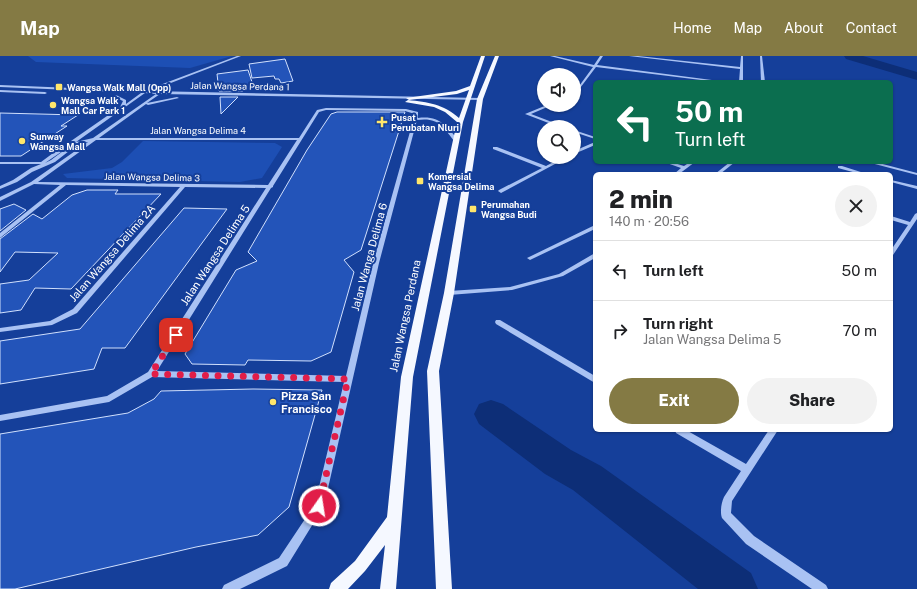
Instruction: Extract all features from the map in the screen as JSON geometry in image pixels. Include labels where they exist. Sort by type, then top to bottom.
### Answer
[{"type":"main road","name":"Jalan Wangsa Perdana","points":[[388,589],[407,377],[460,122],[466,101],[483,56]]},
{"type":"main road","points":[[444,589],[433,371],[449,293],[480,101],[497,56]]},
{"type":"main road","points":[[409,100],[457,92],[472,87]]},
{"type":"main road","points":[[409,100],[446,109],[460,122]]},
{"type":"main road","points":[[337,589],[360,566],[394,520]]},
{"type":"street","points":[[0,188],[15,181],[42,163],[144,92],[240,56]]},
{"type":"street","points":[[551,56],[594,66],[709,80]]},
{"type":"street","points":[[581,85],[602,56]]},
{"type":"street","points":[[630,56],[741,68]]},
{"type":"street","points":[[741,80],[742,56]]},
{"type":"street","points":[[761,56],[763,80]]},
{"type":"street","points":[[666,80],[668,75]]},
{"type":"street","points":[[0,199],[33,183],[159,93],[171,82]]},
{"type":"street","points":[[125,92],[164,85]]},
{"type":"street","name":"Jalan Wangsa Perdana 1","points":[[0,86],[125,92],[409,100]]},
{"type":"street","name":"Jalan Wangsa Perdana 1","points":[[0,91],[177,98],[480,101]]},
{"type":"street","points":[[115,96],[125,102],[122,108]]},
{"type":"street","points":[[135,110],[156,101],[177,98]]},
{"type":"street","name":"Jalan Wangsa Delima 5","points":[[0,418],[109,399],[151,374],[321,110],[405,110],[417,114],[416,119]]},
{"type":"street","points":[[537,110],[527,114],[544,120]]},
{"type":"street","points":[[416,119],[425,117],[436,119],[441,122],[457,141]]},
{"type":"street","name":"Jalan Wanga Delima 6","points":[[228,589],[283,562],[319,506],[348,379],[416,119]]},
{"type":"street","points":[[581,133],[593,137]]},
{"type":"street","points":[[30,171],[54,161],[77,143],[95,139]]},
{"type":"street","name":"Jalan Wangsa Delima 4","points":[[95,139],[301,139]]},
{"type":"street","points":[[581,150],[593,144]]},
{"type":"street","points":[[495,148],[545,168]]},
{"type":"street","points":[[0,163],[42,163]]},
{"type":"street","points":[[501,190],[553,164]]},
{"type":"street","points":[[672,164],[684,168]]},
{"type":"street","points":[[679,172],[690,164]]},
{"type":"street","points":[[720,172],[731,164]]},
{"type":"street","points":[[877,164],[917,174]]},
{"type":"street","points":[[840,167],[858,172]]},
{"type":"street","points":[[893,182],[917,188]]},
{"type":"street","name":"Jalan Wangsa Delima 3","points":[[33,183],[271,187]]},
{"type":"street","points":[[0,236],[64,184]]},
{"type":"street","name":"Jalan Wangsa Delima 2A","points":[[0,330],[52,323],[75,311],[183,186]]},
{"type":"street","points":[[893,251],[917,216]]},
{"type":"street","points":[[893,219],[911,224]]},
{"type":"street","points":[[530,258],[593,228]]},
{"type":"street","points":[[449,293],[510,289],[561,275],[593,256]]},
{"type":"street","points":[[498,322],[593,379]]},
{"type":"street","points":[[151,374],[348,379]]},
{"type":"street","points":[[682,432],[747,470]]},
{"type":"street","points":[[773,432],[727,500],[726,515],[750,540],[822,589]]},
{"type":"shaded area","points":[[28,56],[232,56],[190,68],[36,62]]},
{"type":"shaded area","points":[[143,141],[275,143],[282,147],[262,178],[240,182],[67,178],[63,174],[112,168],[122,162]]},
{"type":"building","points":[[285,59],[293,81],[281,83],[279,79],[275,79],[274,76],[252,78],[249,64]]},
{"type":"building","points":[[248,70],[252,82],[243,91],[219,91],[217,74]]},
{"type":"building","points":[[220,97],[238,97],[221,114]]},
{"type":"building","points":[[337,112],[405,112],[361,250],[344,260],[354,272],[331,352],[311,361],[248,360],[245,365],[192,364],[185,354],[236,270],[257,261],[248,252],[307,150],[331,114]]},
{"type":"building","name":"Sunway Wangsa Mall","points":[[0,113],[78,115],[61,126],[67,126],[21,156],[0,156]]},
{"type":"building","points":[[87,190],[118,190],[115,194],[161,194],[71,289],[35,288],[21,310],[0,313],[0,284],[29,280],[58,253],[15,252],[0,272],[0,239],[33,214],[42,219],[72,195]]},
{"type":"building","points":[[14,204],[26,210],[0,231],[0,209]]},
{"type":"building","points":[[184,208],[227,209],[125,348],[102,348],[94,369],[0,384],[0,341],[80,329]]},
{"type":"building","points":[[253,389],[322,390],[289,507],[258,535],[196,547],[15,589],[0,589],[0,434],[128,413],[154,399],[161,391]]},
{"type":"waterway","points":[[850,56],[917,76]]},
{"type":"waterway","points":[[491,414],[558,462],[587,478],[735,589]]},
{"type":"place","name":"Wangsa Walk Mall (Opp)","points":[[59,87]]},
{"type":"place","name":"Wangsa Walk Mall Car Park 1","points":[[53,105]]},
{"type":"place","name":"Pusat Perubatan Nluri","points":[[382,122]]},
{"type":"place","name":"Sunway Wangsa Mall","points":[[22,141]]},
{"type":"place","name":"Komersial Wangsa Delima","points":[[420,181]]},
{"type":"place","name":"Perumahan Wangsa Budi","points":[[473,209]]},
{"type":"place","name":"Pizza San Francisco","points":[[273,402]]},
{"type":"route","points":[[176,335],[151,374],[247,375],[348,379],[319,506]]}]
